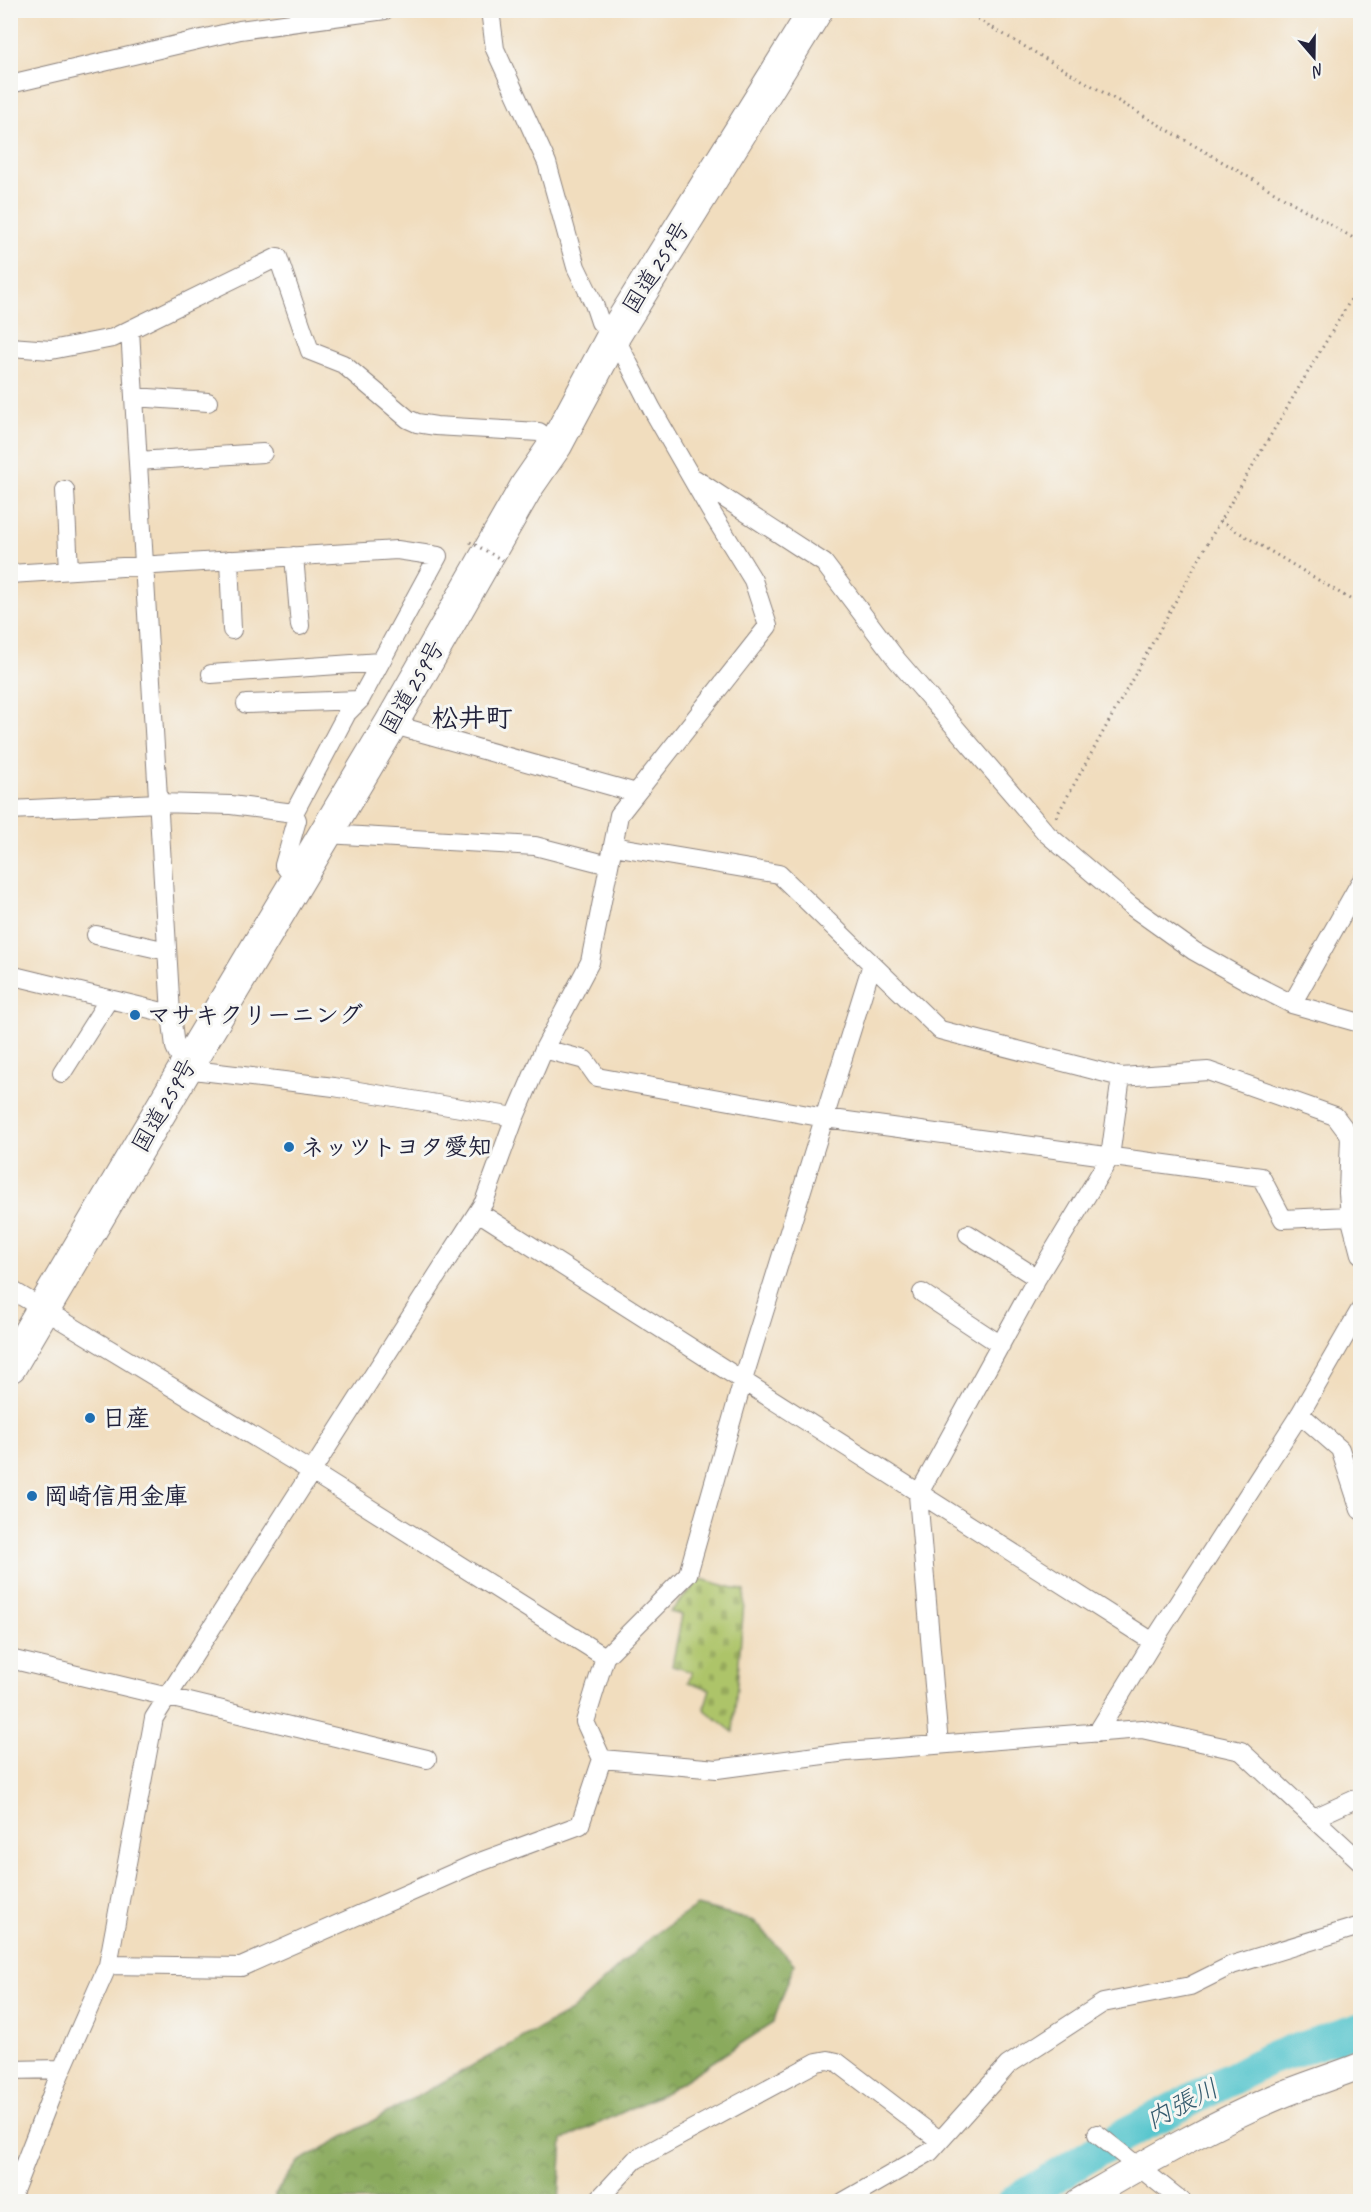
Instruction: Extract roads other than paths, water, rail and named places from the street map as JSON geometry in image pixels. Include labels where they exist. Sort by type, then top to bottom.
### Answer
[{"type":"highway","name":"国道259号","points":[[10,1366],[45,1311],[185,1069],[392,724],[527,486],[556,444],[614,334],[816,10]]},
{"type":"street","points":[[10,84],[240,30],[385,10]]},
{"type":"street","points":[[10,2201],[62,2069],[108,1965],[154,1718],[484,1202],[515,1117],[544,1049],[590,962],[619,815],[768,626],[753,580],[652,409],[614,334],[600,322],[576,267],[547,163],[495,49],[490,10]]},
{"type":"street","points":[[10,347],[51,350],[113,338],[278,257],[310,351],[343,364],[408,419],[436,426],[539,432],[556,444]]},
{"type":"street","points":[[130,330],[171,1014],[175,1047],[185,1069],[334,1087],[515,1117]]},
{"type":"street","points":[[134,397],[208,402]]},
{"type":"street","points":[[138,460],[263,453]]},
{"type":"street","points":[[691,477],[824,562],[897,660],[1047,834],[1131,906],[1194,951],[1292,1004],[1360,1023]]},
{"type":"street","points":[[65,490],[69,570]]},
{"type":"street","points":[[10,574],[397,550],[438,556],[360,700],[347,712],[294,813]]},
{"type":"street","points":[[294,556],[300,626]]},
{"type":"street","points":[[230,560],[231,630]]},
{"type":"street","points":[[211,674],[380,663]]},
{"type":"street","points":[[246,704],[360,700]]},
{"type":"street","points":[[392,724],[636,793]]},
{"type":"street","points":[[10,810],[158,803],[231,806],[294,813]]},
{"type":"street","points":[[294,813],[297,820],[284,865],[297,883]]},
{"type":"street","points":[[326,834],[535,846],[609,865]]},
{"type":"street","points":[[613,846],[779,874],[940,1030],[1121,1077],[1209,1071],[1335,1116],[1355,1136],[1350,1216],[1360,1254]]},
{"type":"street","points":[[1292,1004],[1360,883]]},
{"type":"street","points":[[96,934],[167,951]]},
{"type":"street","points":[[108,1965],[241,1967],[472,1865],[580,1825],[602,1759],[585,1722],[605,1657],[688,1574],[743,1380],[872,964]]},
{"type":"street","points":[[10,975],[171,1014]]},
{"type":"street","points":[[62,1073],[109,999]]},
{"type":"street","points":[[544,1049],[585,1060],[597,1077],[825,1118],[1261,1177],[1283,1219],[1350,1216]]},
{"type":"street","points":[[939,1745],[918,1495],[1038,1278],[1110,1157],[1121,1077]]},
{"type":"street","points":[[478,1212],[743,1380],[918,1495],[1153,1642]]},
{"type":"street","points":[[968,1234],[1038,1278]]},
{"type":"street","points":[[10,1289],[312,1472],[605,1657]]},
{"type":"street","points":[[922,1293],[1001,1345]]},
{"type":"street","points":[[1097,1733],[1300,1414],[1360,1310]]},
{"type":"street","points":[[1300,1414],[1340,1449],[1360,1510]]},
{"type":"street","points":[[10,1659],[427,1759]]},
{"type":"street","points":[[602,1759],[717,1769],[846,1752],[1142,1729],[1241,1751],[1360,1861]]},
{"type":"street","points":[[1314,1818],[1360,1797]]},
{"type":"street","points":[[843,2202],[930,2152],[1008,2065],[1103,2003],[1190,1986],[1232,1965],[1360,1926]]},
{"type":"street","points":[[596,2202],[635,2160],[817,2062],[828,2060],[837,2062],[939,2140]]},
{"type":"street","points":[[1078,2202],[1134,2164],[1274,2098],[1360,2066]]},
{"type":"street","points":[[10,2070],[62,2069]]},
{"type":"street","points":[[1097,2134],[1183,2202]]},
{"type":"waterway","name":"内張川","points":[[1014,2202],[1125,2134],[1269,2059],[1360,2029]]},
{"type":"place","name":"マサキクリーニング","points":[[135,1015]]},
{"type":"place","name":"ネッツトヨタ愛知","points":[[289,1147]]},
{"type":"place","name":"日産","points":[[90,1418]]},
{"type":"place","name":"岡崎信用金庫","points":[[32,1496]]},
{"type":"district","name":"松井町","points":[[472,718]]}]
